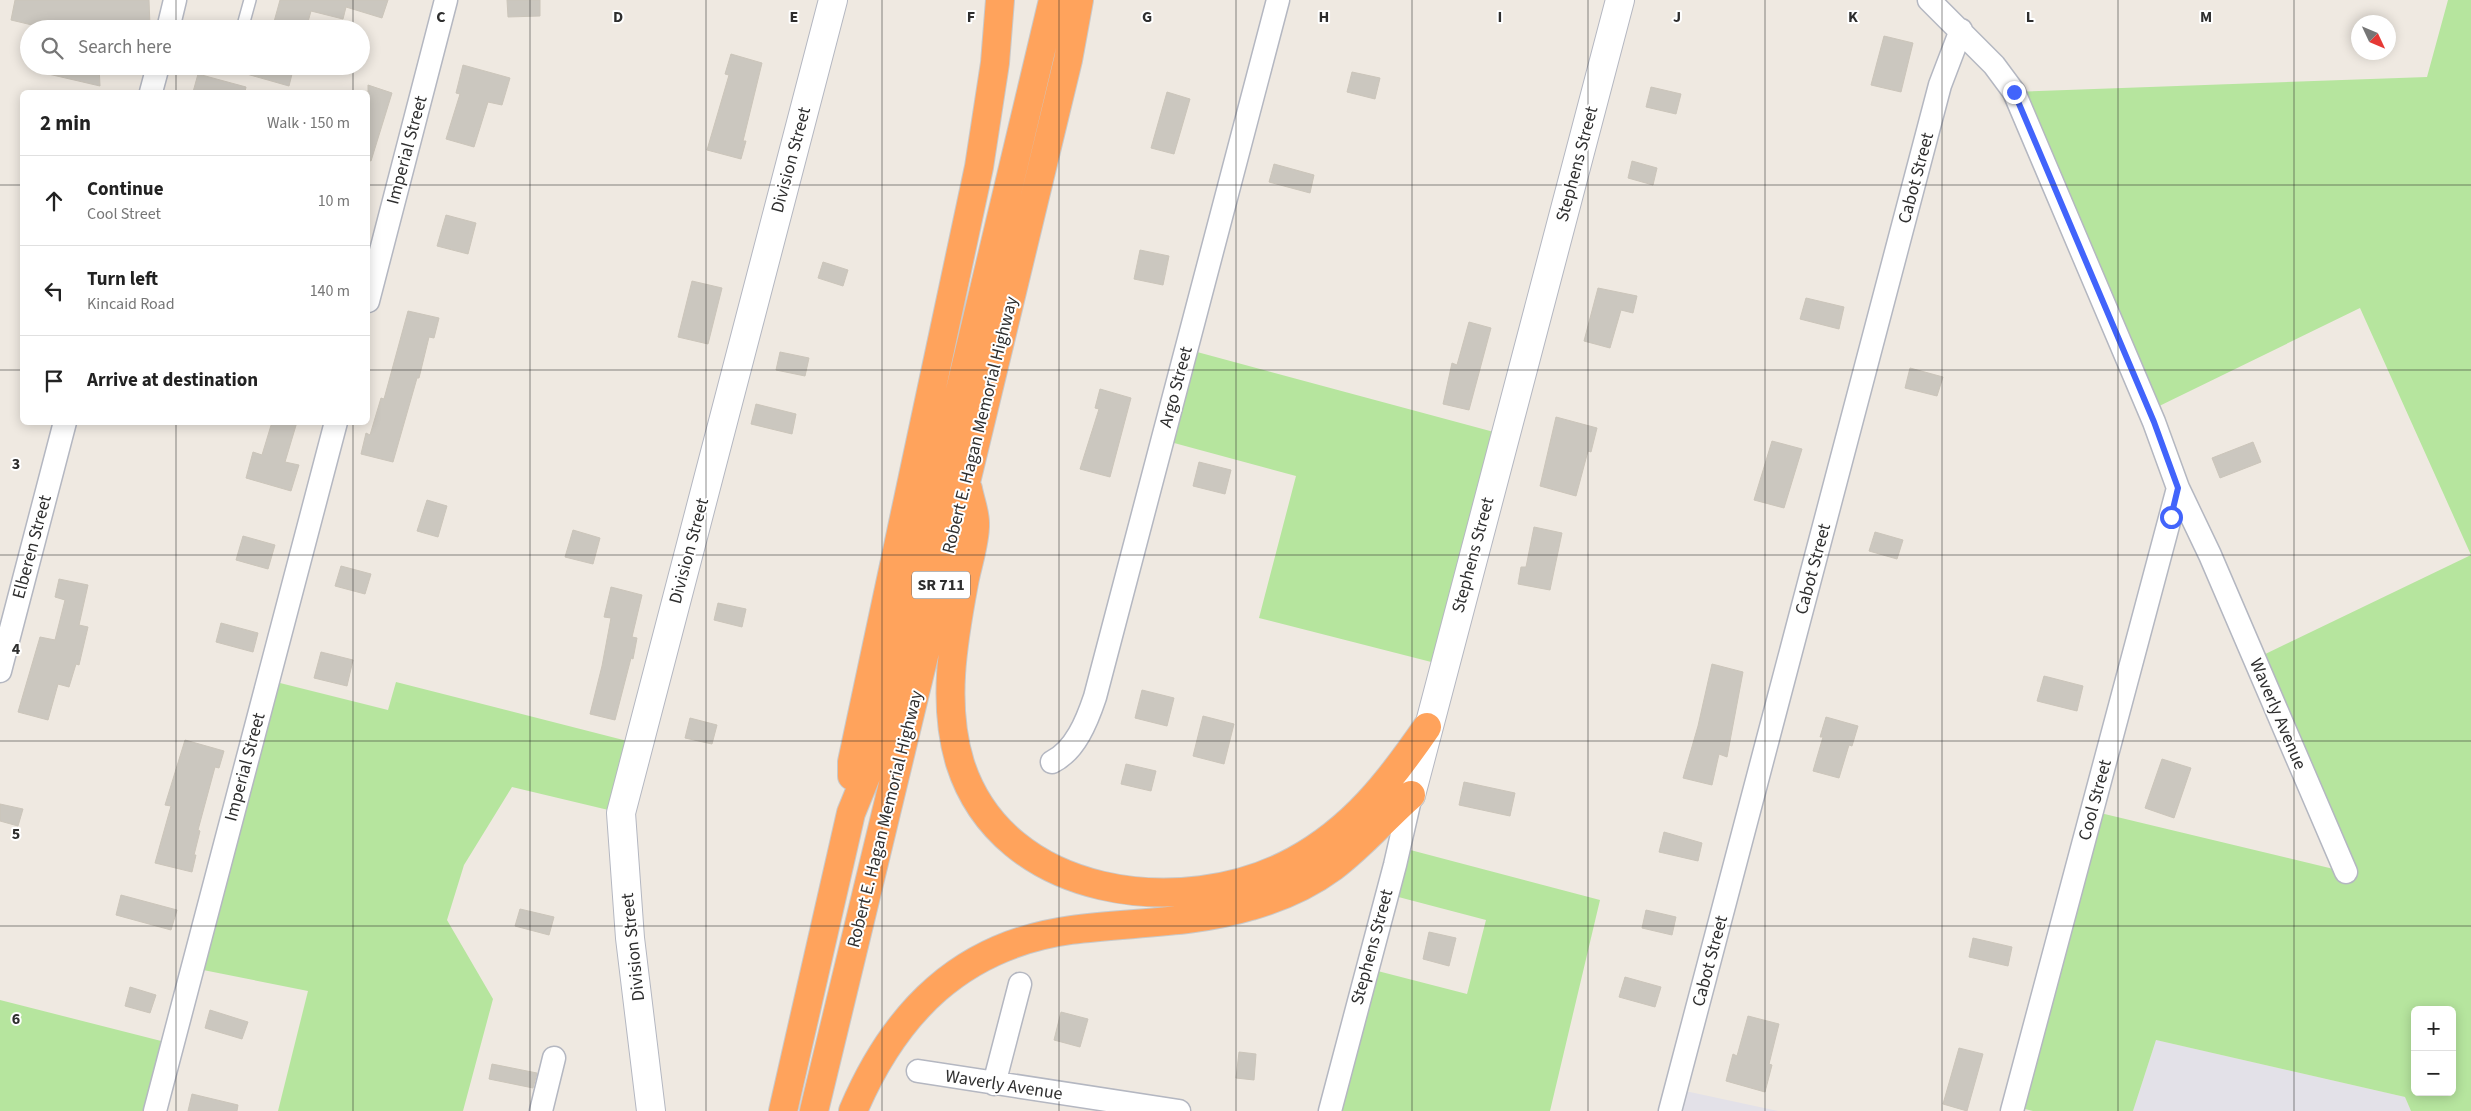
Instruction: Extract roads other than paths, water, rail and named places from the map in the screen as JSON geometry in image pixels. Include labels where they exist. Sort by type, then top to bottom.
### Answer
[{"type":"highway","points":[[851,813],[852,762],[979,167],[995,63],[1000,0]]},
{"type":"highway","points":[[851,813],[871,764],[1073,3]]},
{"type":"highway","name":"Robert E. Hagan Memorial Highway","points":[[814,1111],[1068,60],[1073,3]]},
{"type":"highway","points":[[966,481],[976,524],[956,626],[950,676],[952,729],[968,785],[984,812],[1022,850],[1051,868],[1086,882],[1121,890],[1170,893],[1224,887],[1255,878],[1296,860],[1347,825],[1395,774],[1427,727]]},
{"type":"highway","points":[[853,1111],[869,1074],[892,1038],[917,1008],[947,979],[973,961],[995,950],[1040,935],[1226,912],[1279,896],[1334,866],[1411,795]]},
{"type":"highway","name":"Robert E. Hagan Memorial Highway","points":[[783,1111],[851,813]]},
{"type":"street","points":[[170,20],[175,0]]},
{"type":"street","name":"Imperial Street","points":[[370,292],[446,0]]},
{"type":"street","name":"Division Street","points":[[651,1111],[630,938],[621,813],[833,0]]},
{"type":"street","name":"Argo Street","points":[[1052,762],[1064,757],[1081,730],[1095,697],[1278,0]]},
{"type":"street","name":"Stephens Street","points":[[1330,1111],[1395,865],[1427,727],[1620,0]]},
{"type":"street","name":"Waverly Avenue","points":[[1930,0],[1994,65],[2014,92],[2154,422],[2178,488],[2210,555],[2346,872]]},
{"type":"street","name":"Cabot Street","points":[[1670,1111],[1940,84],[1961,30]]},
{"type":"street","points":[[152,90],[156,75]]},
{"type":"street","name":"Elberen Street","points":[[0,671],[64,425]]},
{"type":"street","name":"Imperial Street","points":[[155,1111],[335,425]]},
{"type":"street","name":"Cool Street","points":[[2012,1111],[2178,488]]},
{"type":"street","points":[[994,1084],[1020,984]]},
{"type":"street","points":[[541,1111],[554,1058]]},
{"type":"street","name":"Waverly Avenue","points":[[918,1071],[1179,1111]]},
{"type":"lane","points":[[244,20],[250,0]]}]
